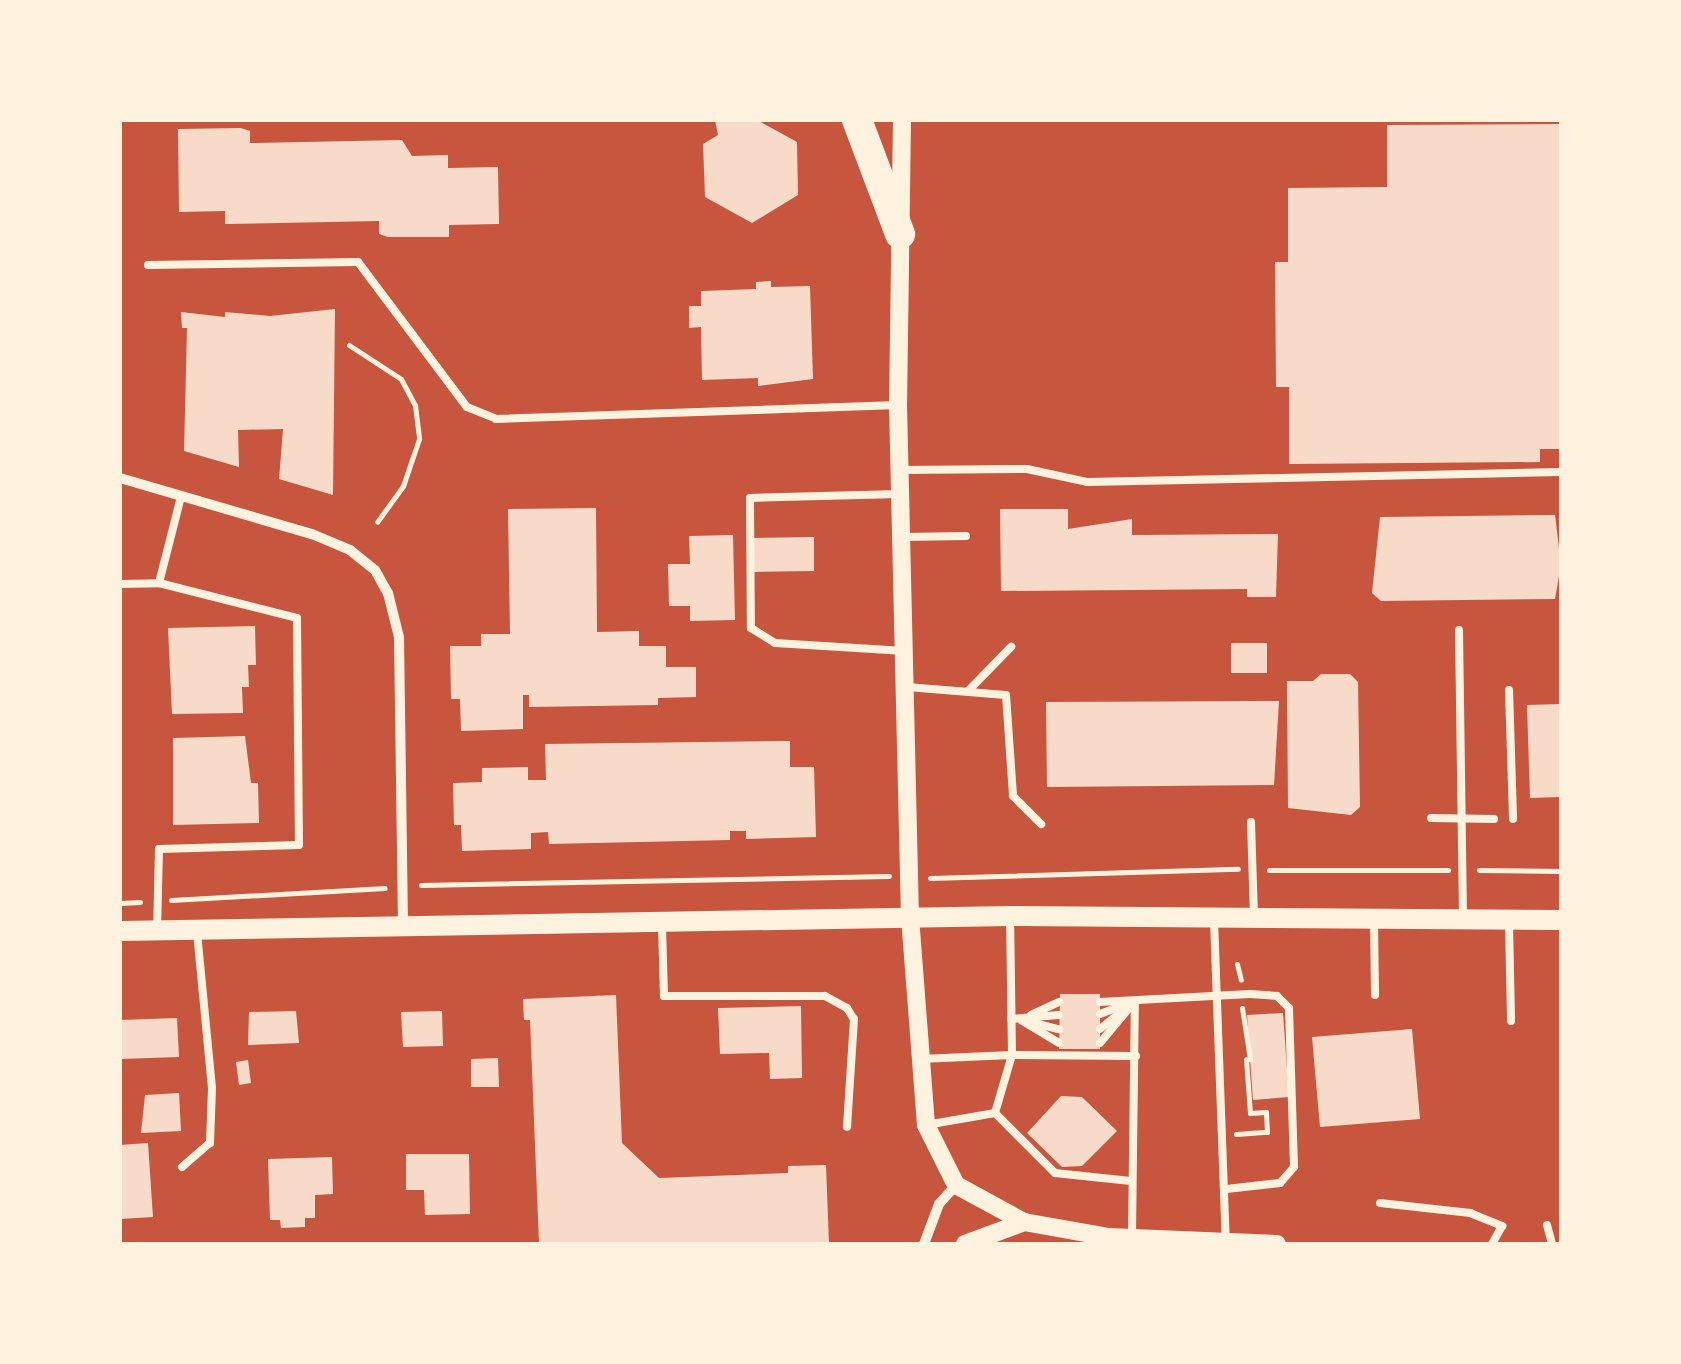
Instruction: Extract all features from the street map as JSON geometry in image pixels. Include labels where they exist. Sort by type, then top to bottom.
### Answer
[{"type":"highway","points":[[857,120],[900,234]]},
{"type":"main road","points":[[120,931],[1010,916],[1561,920]]},
{"type":"street","points":[[902,120],[898,405],[910,917],[916,1059],[926,1124],[956,1185],[1024,1222],[1132,1238],[1277,1244]]},
{"type":"street","points":[[120,478],[350,550],[388,594],[399,637],[403,924]]},
{"type":"street","points":[[924,1244],[939,1204],[956,1185]]},
{"type":"street","points":[[965,1244],[1024,1222]]},
{"type":"lane","points":[[148,265],[358,262],[466,407],[496,419],[898,405]]},
{"type":"lane","points":[[900,470],[1026,469],[1087,482],[1561,472]]},
{"type":"lane","points":[[901,494],[750,498],[750,628],[775,643],[905,650]]},
{"type":"lane","points":[[159,583],[181,496]]},
{"type":"lane","points":[[902,537],[966,536]]},
{"type":"lane","points":[[120,584],[159,583],[297,618],[299,845],[159,849],[158,930]]},
{"type":"lane","points":[[1459,630],[1463,919]]},
{"type":"lane","points":[[968,692],[1011,648]]},
{"type":"lane","points":[[906,687],[1006,695],[1013,796],[1041,824]]},
{"type":"lane","points":[[1509,690],[1512,819]]},
{"type":"lane","points":[[1431,818],[1494,819]]},
{"type":"lane","points":[[1251,822],[1254,917]]},
{"type":"lane","points":[[995,1114],[1012,1055],[1016,1020],[1010,916]]},
{"type":"lane","points":[[1214,916],[1226,1242]]},
{"type":"lane","points":[[1374,918],[1375,995]]},
{"type":"lane","points":[[1509,919],[1512,1021]]},
{"type":"lane","points":[[662,921],[664,996],[825,996],[847,1008],[854,1020],[847,1127]]},
{"type":"lane","points":[[182,1166],[210,1143],[212,1088],[196,929]]},
{"type":"lane","points":[[1100,1002],[1276,996],[1289,1008],[1296,1115],[1294,1167],[1280,1183],[1226,1189]]},
{"type":"lane","points":[[1100,1014],[1135,1001]]},
{"type":"lane","points":[[1100,1029],[1135,1001]]},
{"type":"lane","points":[[1100,1043],[1135,1001]]},
{"type":"lane","points":[[1132,1238],[1135,1001]]},
{"type":"lane","points":[[1016,1020],[1059,1002]]},
{"type":"lane","points":[[1016,1020],[1060,1015]]},
{"type":"lane","points":[[1016,1020],[1059,1029]]},
{"type":"lane","points":[[1016,1020],[1059,1043]]},
{"type":"lane","points":[[916,1059],[1136,1056]]},
{"type":"lane","points":[[995,1114],[1055,1173],[1132,1180]]},
{"type":"lane","points":[[926,1124],[995,1114]]},
{"type":"lane","points":[[1380,1204],[1470,1213],[1502,1226],[1492,1244]]},
{"type":"lane","points":[[1546,1225],[1552,1244]]},
{"type":"path","points":[[349,345],[400,379],[415,405],[418,439],[408,470],[377,522]]},
{"type":"path","points":[[464,882],[840,874]]},
{"type":"path","points":[[189,898],[356,891]]},
{"type":"path","points":[[120,903],[142,902]]},
{"type":"path","points":[[1250,1007],[1242,1008],[1250,1113],[1266,1112],[1267,1132],[1261,1132]]},
{"type":"building","points":[[715,120],[757,120],[797,142],[798,195],[752,223],[705,197],[703,144],[718,135]]},
{"type":"building","points":[[1561,124],[1561,449],[1540,449],[1540,462],[1289,464],[1289,387],[1276,387],[1275,262],[1288,262],[1288,188],[1387,187],[1387,125]]},
{"type":"building","points":[[178,129],[250,131],[250,143],[402,140],[412,156],[448,155],[448,168],[498,167],[499,224],[449,225],[449,237],[388,237],[379,234],[379,221],[225,224],[225,211],[179,212]]},
{"type":"building","points":[[771,281],[771,287],[810,286],[813,379],[758,386],[758,378],[702,380],[701,327],[689,328],[689,306],[701,306],[701,291],[756,289],[756,282]]},
{"type":"building","points":[[335,309],[333,495],[279,479],[283,429],[238,430],[239,467],[184,451],[187,328],[182,328],[181,312],[225,317],[225,312],[270,316]]},
{"type":"building","points":[[596,508],[597,632],[639,631],[639,646],[666,646],[666,667],[696,667],[696,697],[658,698],[658,705],[529,707],[529,695],[523,695],[523,729],[461,731],[460,699],[451,699],[450,646],[481,646],[481,634],[510,634],[508,509]]},
{"type":"building","points":[[1000,509],[1068,509],[1068,529],[1132,519],[1132,535],[1278,534],[1276,597],[1247,597],[1247,589],[1001,591]]},
{"type":"building","points":[[1555,515],[1561,565],[1555,599],[1381,601],[1372,593],[1380,517]]},
{"type":"building","points":[[733,535],[735,620],[690,621],[690,606],[669,606],[668,564],[690,564],[689,536]]},
{"type":"building","points":[[814,537],[814,571],[753,572],[752,538]]},
{"type":"building","points":[[255,626],[256,665],[248,665],[249,687],[242,687],[243,713],[172,714],[168,628]]},
{"type":"building","points":[[1231,643],[1267,643],[1267,673],[1231,673]]},
{"type":"building","points":[[1321,674],[1350,674],[1358,682],[1360,807],[1351,815],[1288,808],[1287,681],[1313,681]]},
{"type":"building","points":[[1279,701],[1274,785],[1047,787],[1046,702]]},
{"type":"building","points":[[1561,704],[1561,797],[1530,798],[1527,705]]},
{"type":"building","points":[[245,736],[251,783],[258,783],[259,823],[173,825],[173,738]]},
{"type":"building","points":[[790,741],[790,767],[814,767],[816,837],[746,839],[746,831],[730,831],[730,840],[549,844],[548,832],[531,833],[531,849],[462,851],[461,825],[454,825],[453,783],[482,782],[482,768],[528,767],[528,780],[546,780],[545,744]]},
{"type":"building","points":[[1060,994],[1100,994],[1100,1049],[1059,1049]]},
{"type":"building","points":[[616,995],[622,1143],[659,1178],[788,1173],[788,1166],[826,1165],[829,1244],[539,1244],[530,1020],[524,1020],[523,999]]},
{"type":"building","points":[[801,1006],[802,1078],[770,1079],[769,1053],[720,1054],[718,1008]]},
{"type":"building","points":[[296,1011],[299,1043],[248,1045],[249,1012]]},
{"type":"building","points":[[442,1011],[443,1046],[403,1047],[401,1012]]},
{"type":"building","points":[[1283,1013],[1289,1097],[1253,1100],[1247,1015]]},
{"type":"building","points":[[177,1018],[179,1057],[120,1059],[120,1020]]},
{"type":"building","points":[[1412,1029],[1420,1119],[1320,1127],[1312,1037]]},
{"type":"building","points":[[498,1058],[499,1087],[471,1087],[471,1059]]},
{"type":"building","points":[[248,1060],[251,1083],[239,1085],[236,1062]]},
{"type":"building","points":[[179,1093],[181,1131],[141,1133],[145,1095]]},
{"type":"building","points":[[1061,1096],[1082,1097],[1117,1131],[1082,1166],[1062,1167],[1027,1133]]},
{"type":"building","points":[[148,1143],[153,1217],[120,1219],[120,1145]]},
{"type":"building","points":[[406,1154],[469,1154],[470,1214],[425,1215],[424,1190],[406,1190]]},
{"type":"building","points":[[332,1157],[333,1194],[315,1195],[315,1218],[305,1218],[305,1227],[281,1228],[280,1220],[270,1220],[268,1159]]}]
